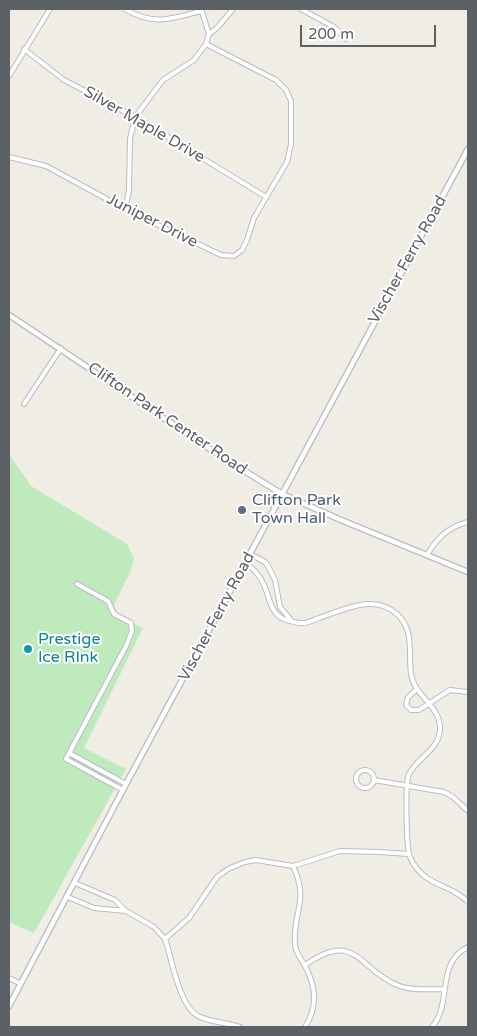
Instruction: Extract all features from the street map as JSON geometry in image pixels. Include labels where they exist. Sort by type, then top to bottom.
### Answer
[{"type":"street","points":[[9,76],[50,9]]},
{"type":"street","points":[[124,9],[137,16],[151,20],[170,19],[201,10],[209,34],[206,44],[194,60],[163,80],[135,117],[130,139],[129,191],[125,209]]},
{"type":"street","points":[[209,34],[218,28],[233,9]]},
{"type":"street","points":[[301,9],[334,27],[346,39]]},
{"type":"street","name":"Juniper Drive","points":[[9,157],[46,166],[125,209],[221,255],[234,256],[242,250],[254,218],[287,162],[291,144],[291,102],[286,90],[268,76],[206,44]]},
{"type":"street","name":"Silver Maple Drive","points":[[24,49],[64,80],[135,117],[266,197]]},
{"type":"street","name":"Vischer Ferry Road","points":[[9,1006],[126,784],[468,149]]},
{"type":"street","name":"Clifton Park Center Road","points":[[9,314],[225,459],[282,494],[334,518],[468,572]]},
{"type":"street","points":[[24,404],[61,348]]},
{"type":"street","points":[[427,555],[438,538],[452,528],[468,522]]},
{"type":"street","points":[[250,554],[268,566],[275,580],[280,607],[293,622]]},
{"type":"street","points":[[246,564],[260,577],[269,601],[281,618],[304,623],[367,603],[376,603],[389,607],[400,616],[408,630],[411,642],[411,675],[417,689],[439,718],[439,736],[433,748],[411,769],[407,776],[409,854],[424,877],[468,902]]},
{"type":"street","points":[[76,584],[108,601],[114,614],[131,623],[132,631],[126,646],[66,759],[123,790]]},
{"type":"street","points":[[417,689],[406,701],[406,705],[411,710],[419,710],[450,690],[468,692]]},
{"type":"street","points":[[69,753],[126,784]]},
{"type":"street","points":[[366,770],[373,774],[374,780],[372,786],[366,788],[359,787],[355,778],[358,773],[366,770]]},
{"type":"street","points":[[374,780],[444,792],[453,797],[468,811]]},
{"type":"street","points":[[166,939],[189,918],[217,877],[228,869],[245,862],[256,860],[293,866],[340,851],[409,854]]},
{"type":"street","points":[[293,866],[299,879],[301,890],[296,948],[312,981],[315,997],[313,1009],[305,1027]]},
{"type":"street","points":[[75,883],[115,900],[126,911],[154,927],[166,939],[183,996],[192,1012],[200,1017],[240,1027]]},
{"type":"street","points":[[68,897],[94,908],[126,911]]},
{"type":"street","points":[[432,1027],[442,1009],[444,989],[450,964],[457,954],[468,947]]},
{"type":"street","points":[[305,965],[326,953],[334,951],[349,952],[358,956],[377,972],[396,984],[404,987],[444,989]]},
{"type":"street","points":[[9,978],[21,984]]},
{"type":"green space","points":[[9,454],[31,486],[127,544],[134,559],[130,572],[114,605],[118,616],[143,628],[84,748],[126,769],[34,933],[9,922]]},
{"type":"place","name":"Clifton Park Town Hall","points":[[242,510]]},
{"type":"place","name":"Prestige Ice RInk","points":[[28,649]]}]
